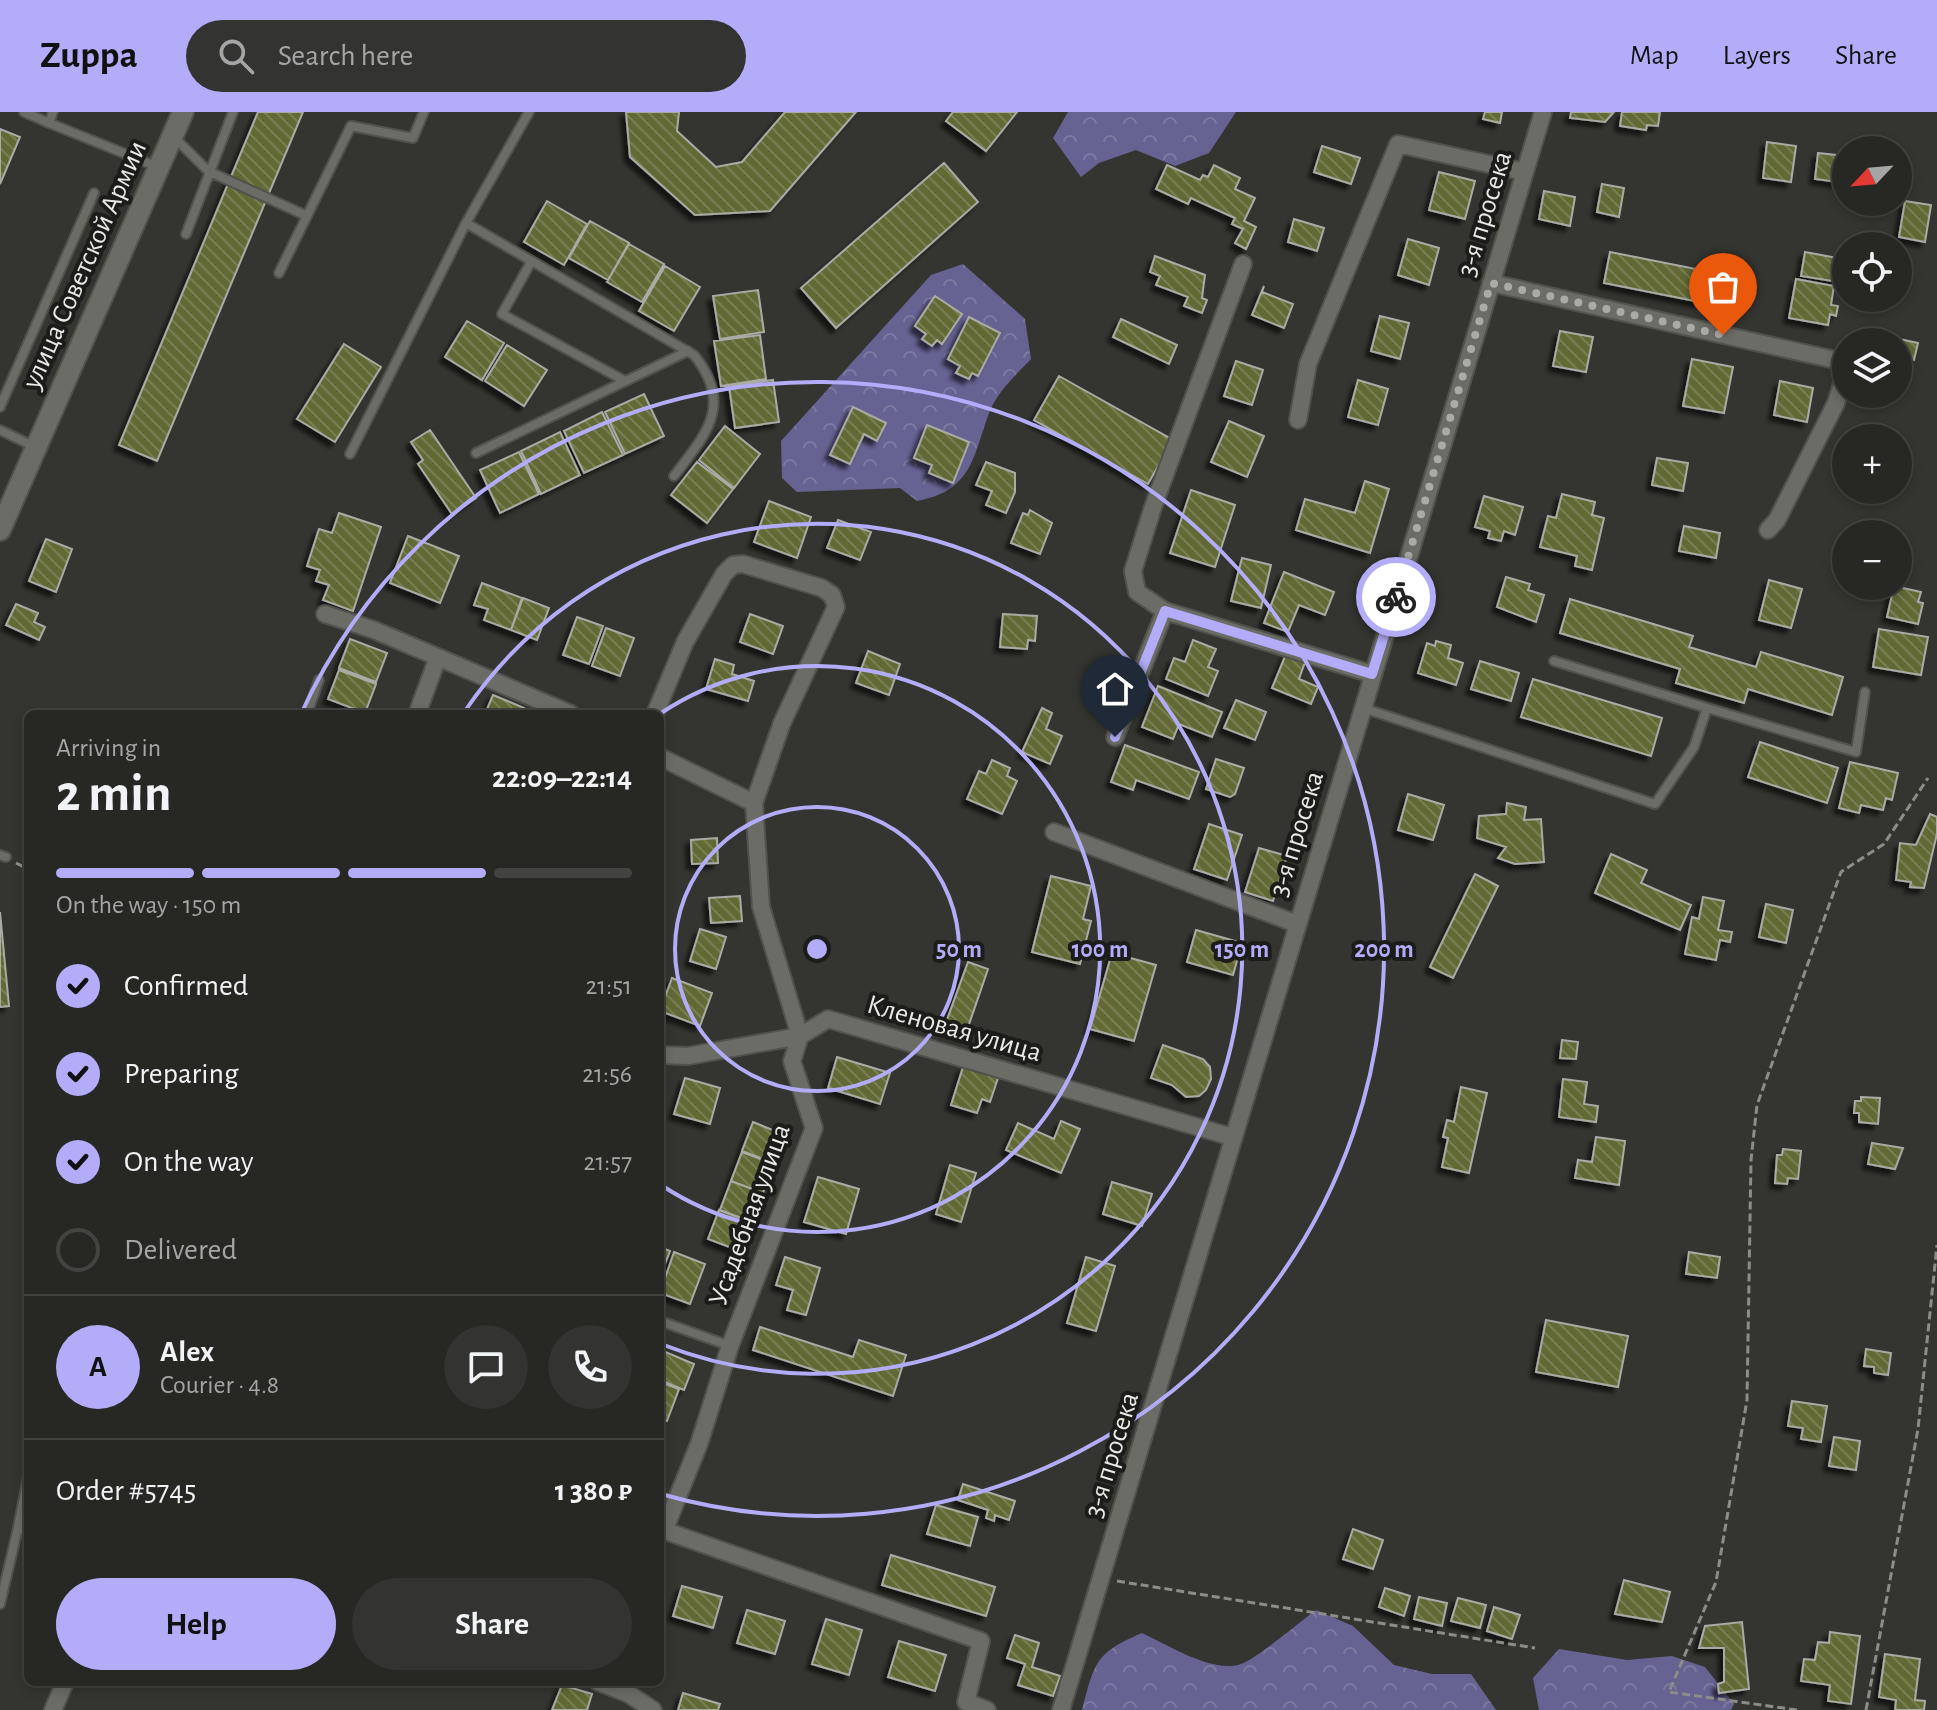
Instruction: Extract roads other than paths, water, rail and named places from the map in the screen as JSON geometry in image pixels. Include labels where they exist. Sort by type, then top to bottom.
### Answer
[{"type":"street","name":"улица Советской Армии","points":[[0,530],[183,112]]},
{"type":"street","name":"3-я просека","points":[[1061,1710],[1543,112]]},
{"type":"street","points":[[1298,420],[1308,364],[1398,144],[1525,172]]},
{"type":"street","points":[[1243,264],[1133,571],[1137,592],[1165,611],[1372,674]]},
{"type":"street","points":[[1491,283],[1840,361],[1845,374],[1836,403],[1777,520],[1768,530]]},
{"type":"street","name":"Усадебная улица","points":[[657,710],[685,642],[724,574],[733,565],[743,564],[822,588],[832,595],[836,607],[782,723],[754,803],[761,907],[800,1036],[792,1061],[814,1128],[730,1346],[699,1444],[664,1525]]},
{"type":"street","points":[[1115,737],[1165,611]]},
{"type":"street","points":[[325,614],[374,630],[437,660],[561,710]]},
{"type":"street","points":[[418,710],[437,660]]},
{"type":"street","points":[[664,759],[754,803]]},
{"type":"street","points":[[1054,832],[1297,924]]},
{"type":"street","name":"Кленовая улица","points":[[664,1055],[688,1056],[800,1036],[828,1019],[1232,1137]]},
{"type":"street","points":[[664,1531],[981,1641],[966,1702],[987,1710]]},
{"type":"street","points":[[53,1710],[63,1686]]},
{"type":"street","points":[[608,1686],[629,1694],[653,1710]]},
{"type":"lane","points":[[24,112],[159,167]]},
{"type":"lane","points":[[49,123],[53,112]]},
{"type":"lane","points":[[186,234],[233,112]]},
{"type":"lane","points":[[279,273],[351,126],[413,138],[424,112]]},
{"type":"lane","points":[[350,454],[466,223],[529,112]]},
{"type":"lane","points":[[173,136],[208,171],[307,216]]},
{"type":"lane","points":[[0,407],[94,193]]},
{"type":"lane","points":[[466,223],[688,351],[703,366],[716,405],[706,433],[674,476]]},
{"type":"lane","points":[[531,262],[502,314],[625,381]]},
{"type":"lane","points":[[476,453],[688,351]]},
{"type":"lane","points":[[0,430],[35,448]]},
{"type":"lane","points":[[1554,661],[1856,752],[1865,692]]},
{"type":"lane","points":[[308,710],[319,680]]},
{"type":"lane","points":[[1362,708],[1655,804],[1694,747],[1707,708]]},
{"type":"lane","points":[[664,1322],[730,1346]]},
{"type":"lane","points":[[0,1604],[24,1497]]},
{"type":"lane","points":[[18,1528],[24,1530]]}]
